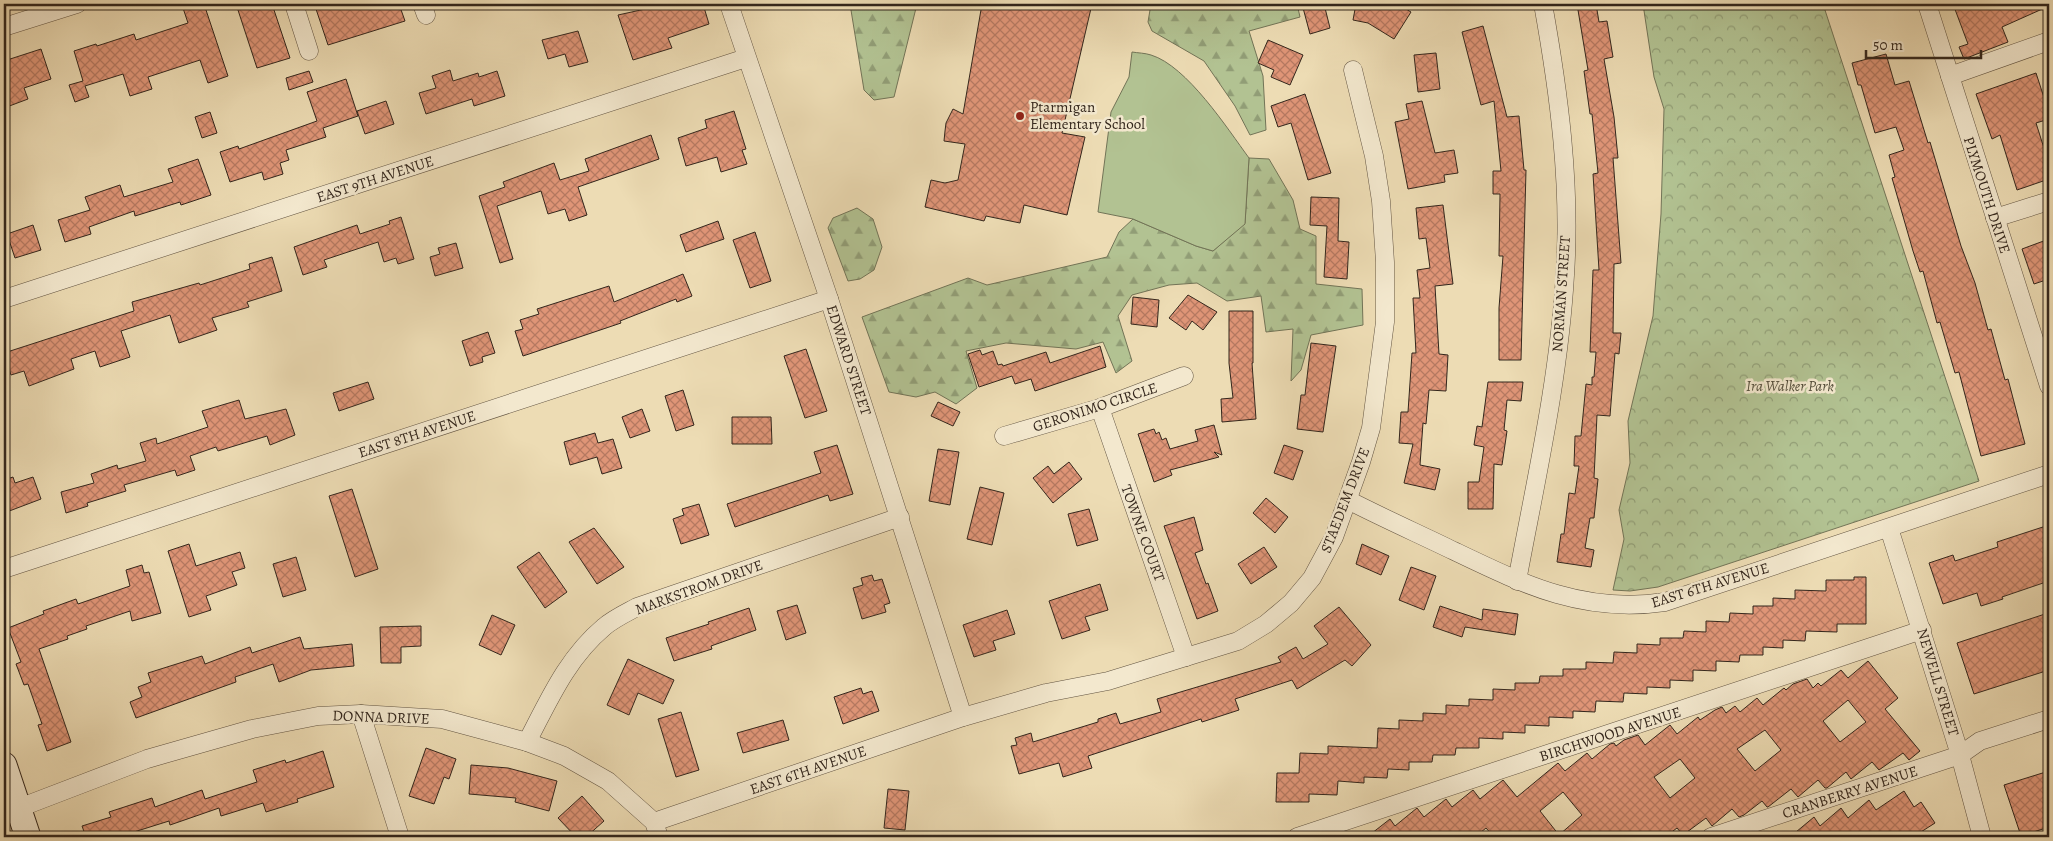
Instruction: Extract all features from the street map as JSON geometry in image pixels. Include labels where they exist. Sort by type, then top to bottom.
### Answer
[{"type":"street","points":[[4,27],[77,4]]},
{"type":"street","points":[[294,4],[309,51]]},
{"type":"street","name":"EDWARD STREET","points":[[728,4],[830,299],[963,717]]},
{"type":"street","name":"NORMAN STREET","points":[[1517,581],[1555,380],[1566,274],[1566,206],[1562,140],[1554,68],[1543,4]]},
{"type":"street","name":"PLYMOUTH DRIVE","points":[[1927,4],[1994,218],[2046,367],[2049,386]]},
{"type":"street","points":[[1950,76],[2049,40]]},
{"type":"street","name":"EAST 9TH AVENUE","points":[[4,299],[746,58]]},
{"type":"street","name":"STAEDEM DRIVE","points":[[963,717],[1046,694],[1108,681],[1238,641],[1266,624],[1291,603],[1312,578],[1334,537],[1371,428],[1385,322],[1385,262],[1381,201],[1374,156],[1353,70]]},
{"type":"street","points":[[1994,218],[2049,201]]},
{"type":"street","name":"EAST 8TH AVENUE","points":[[4,569],[830,299]]},
{"type":"street","name":"GERONIMO CIRCLE","points":[[1004,436],[1100,408],[1184,376]]},
{"type":"street","name":"TOWNE COURT","points":[[1100,408],[1186,657]]},
{"type":"street","name":"EAST 6TH AVENUE","points":[[1348,500],[1517,581],[1566,598],[1605,604],[1637,606],[1665,602],[2049,474]]},
{"type":"street","name":"MARKSTROM DRIVE","points":[[527,742],[554,689],[578,651],[605,625],[637,607],[900,517]]},
{"type":"street","name":"NEWELL STREET","points":[[1889,528],[1960,756],[1982,837]]},
{"type":"street","name":"BIRCHWOOD AVENUE","points":[[1297,837],[1922,630]]},
{"type":"street","points":[[361,714],[400,837]]},
{"type":"street","name":"DONNA DRIVE","points":[[19,808],[147,759],[252,729],[318,716],[361,714],[442,719],[527,742],[564,756],[608,781],[656,830]]},
{"type":"street","name":"EAST 6TH AVENUE","points":[[656,830],[963,717]]},
{"type":"street","name":"CRANBERRY AVENUE","points":[[1711,837],[1960,756],[1980,741],[2049,719]]},
{"type":"street","points":[[4,764],[28,837]]},
{"type":"green space","points":[[850,4],[917,4],[894,97],[874,100],[864,90]]},
{"type":"green space","points":[[1151,4],[1297,4],[1300,17],[1249,31],[1263,76],[1266,130],[1250,135],[1235,106],[1204,61],[1152,31],[1148,22]]},
{"type":"green space","name":"Ira Walker Park","points":[[1643,4],[1823,4],[1979,481],[1658,587],[1630,591],[1613,590],[1624,539],[1619,510],[1630,463],[1628,421],[1653,316],[1661,214],[1664,109],[1654,77]]},
{"type":"green space","points":[[1132,52],[1144,53],[1165,61],[1178,72],[1205,99],[1249,158],[1245,224],[1213,251],[1196,246],[1133,219],[1098,212],[1111,112],[1129,77]]},
{"type":"green space","points":[[1249,158],[1269,159],[1293,200],[1300,229],[1316,236],[1316,284],[1362,289],[1363,325],[1311,335],[1301,370],[1291,381],[1293,329],[1266,332],[1261,296],[1227,301],[1197,283],[1169,285],[1132,295],[1118,316],[1132,361],[1116,373],[1103,342],[1076,349],[1006,343],[966,351],[977,388],[956,404],[935,392],[916,397],[889,392],[862,317],[968,278],[987,285],[1107,257],[1119,232],[1133,219],[1196,246],[1213,251],[1245,223]]},
{"type":"green space","points":[[857,208],[873,219],[882,247],[874,270],[860,279],[848,281],[828,228],[833,218]]},
{"type":"building","points":[[204,4],[228,76],[208,83],[200,60],[148,77],[152,89],[130,96],[123,74],[85,86],[89,97],[75,102],[69,85],[83,81],[74,51],[134,34],[136,40],[188,23],[183,8]]},
{"type":"building","points":[[236,4],[272,4],[290,58],[257,68]]},
{"type":"building","points":[[332,4],[399,4],[405,21],[328,45],[316,9]]},
{"type":"building","points":[[668,4],[703,4],[709,24],[668,38],[672,48],[633,60],[618,15]]},
{"type":"building","name":"Ptarmigan Elementary School","points":[[982,4],[1092,4],[1062,133],[1085,137],[1067,215],[1024,205],[1020,223],[986,216],[984,221],[925,207],[931,180],[945,183],[958,180],[965,144],[944,141],[946,123],[953,109],[963,114]]},
{"type":"building","points":[[1302,4],[1324,4],[1330,28],[1310,34]]},
{"type":"building","points":[[1356,4],[1398,4],[1411,12],[1394,39],[1368,23],[1353,20]]},
{"type":"building","points":[[1577,4],[1596,4],[1599,22],[1607,21],[1613,57],[1604,59],[1614,117],[1618,158],[1613,158],[1621,263],[1614,264],[1613,333],[1621,333],[1619,354],[1615,353],[1610,416],[1597,415],[1594,478],[1598,479],[1594,518],[1590,518],[1585,548],[1594,550],[1591,567],[1557,562],[1561,534],[1564,534],[1569,493],[1575,494],[1579,466],[1574,466],[1575,436],[1581,436],[1586,384],[1592,385],[1592,377],[1594,377],[1596,352],[1590,352],[1593,270],[1599,270],[1593,174],[1598,173],[1592,114],[1590,114],[1584,71],[1588,70]]},
{"type":"building","points":[[1953,4],[2049,4],[2049,6],[2002,27],[2008,42],[1964,59],[1959,47],[1968,44]]},
{"type":"building","points":[[1483,26],[1507,117],[1519,116],[1524,170],[1526,170],[1521,360],[1499,360],[1499,308],[1503,256],[1499,256],[1500,194],[1493,194],[1493,171],[1501,171],[1494,101],[1481,105],[1462,32]]},
{"type":"building","points":[[578,31],[588,62],[569,67],[565,54],[548,59],[542,40]]},
{"type":"building","points":[[1268,40],[1303,55],[1290,85],[1271,77],[1274,70],[1258,63]]},
{"type":"building","points":[[41,49],[51,79],[24,88],[28,99],[4,108],[4,61]]},
{"type":"building","points":[[1436,53],[1440,89],[1418,92],[1414,55]]},
{"type":"building","points":[[1886,54],[1895,85],[1909,81],[1928,143],[1930,142],[1961,246],[1975,283],[1988,330],[1991,329],[2005,380],[2008,379],[2025,444],[1981,456],[1959,372],[1955,373],[1940,322],[1937,323],[1923,271],[1920,272],[1892,178],[1895,177],[1889,155],[1904,150],[1896,127],[1875,133],[1861,85],[1858,85],[1852,63]]},
{"type":"building","points":[[450,70],[453,81],[478,73],[479,77],[497,71],[505,96],[474,106],[472,99],[426,114],[419,93],[436,88],[432,76]]},
{"type":"building","points":[[309,71],[313,82],[289,90],[286,78]]},
{"type":"building","points":[[2036,73],[2049,113],[2049,119],[2036,123],[2049,164],[2049,179],[2017,190],[2000,135],[1992,139],[1976,94]]},
{"type":"building","points":[[346,79],[358,116],[323,128],[326,137],[286,150],[289,160],[280,163],[283,174],[264,180],[262,172],[230,182],[220,152],[238,146],[239,149],[317,121],[307,92]]},
{"type":"building","points":[[1305,94],[1331,173],[1308,180],[1291,123],[1278,127],[1271,106]]},
{"type":"building","points":[[386,101],[394,124],[365,134],[357,111]]},
{"type":"building","points":[[1422,101],[1435,153],[1454,150],[1458,173],[1444,175],[1445,182],[1408,189],[1395,122],[1409,119],[1406,104]]},
{"type":"building","points":[[734,111],[746,149],[742,150],[747,164],[721,172],[717,157],[686,166],[678,138],[707,128],[705,120]]},
{"type":"building","points":[[210,112],[217,133],[202,138],[195,117]]},
{"type":"building","points":[[651,135],[659,159],[578,187],[587,215],[569,221],[565,209],[548,214],[541,191],[497,206],[513,259],[500,263],[479,196],[505,187],[503,182],[554,163],[560,180],[589,171],[585,159]]},
{"type":"building","points":[[198,159],[211,195],[181,205],[180,202],[135,216],[134,211],[89,227],[91,234],[65,242],[58,220],[90,210],[85,197],[120,185],[124,197],[173,182],[168,169]]},
{"type":"building","points":[[1311,197],[1339,198],[1338,241],[1349,242],[1347,279],[1324,277],[1327,226],[1310,225]]},
{"type":"building","points":[[1443,205],[1453,284],[1435,286],[1439,354],[1448,355],[1446,391],[1429,390],[1426,424],[1423,423],[1420,465],[1440,469],[1435,490],[1404,483],[1413,444],[1399,443],[1401,412],[1408,412],[1412,353],[1416,353],[1413,298],[1420,298],[1417,270],[1430,268],[1426,238],[1419,239],[1416,208]]},
{"type":"building","points":[[401,217],[414,259],[398,264],[396,258],[384,262],[378,242],[324,260],[327,267],[303,275],[294,247],[357,225],[360,234],[390,224],[389,221]]},
{"type":"building","points":[[718,221],[724,239],[686,252],[680,235]]},
{"type":"building","points":[[33,225],[41,250],[15,258],[7,234]]},
{"type":"building","points":[[755,232],[771,281],[750,288],[733,240]]},
{"type":"building","points":[[2049,239],[2049,279],[2034,284],[2022,249]]},
{"type":"building","points":[[456,243],[463,268],[435,276],[430,257],[440,254],[438,248]]},
{"type":"building","points":[[272,257],[282,291],[247,302],[249,307],[212,318],[217,330],[179,343],[170,315],[121,331],[130,357],[100,367],[95,351],[71,359],[74,369],[29,386],[24,371],[11,375],[4,353],[134,311],[132,302],[199,283],[200,285],[250,269],[249,264]]},
{"type":"building","points":[[683,274],[692,296],[677,302],[676,299],[620,321],[621,323],[523,356],[515,331],[523,329],[520,320],[539,314],[537,309],[609,286],[614,302]]},
{"type":"building","points":[[1188,295],[1217,312],[1203,330],[1192,321],[1186,330],[1169,318]]},
{"type":"building","points":[[1133,297],[1159,300],[1157,327],[1131,324]]},
{"type":"building","points":[[1229,311],[1253,311],[1252,363],[1256,419],[1222,422],[1221,399],[1233,398],[1229,363]]},
{"type":"building","points":[[488,332],[495,353],[482,357],[483,362],[470,366],[462,341]]},
{"type":"building","points":[[1311,343],[1336,346],[1323,432],[1297,429],[1301,395],[1305,395]]},
{"type":"building","points":[[1100,346],[1106,367],[1035,391],[1031,379],[1015,384],[1012,376],[979,387],[968,354],[980,350],[982,355],[993,351],[998,365],[1002,364],[1003,366],[1046,352],[1050,363]]},
{"type":"building","points":[[806,349],[827,411],[805,418],[784,356]]},
{"type":"building","points":[[368,382],[374,399],[339,411],[333,393]]},
{"type":"building","points":[[1488,382],[1523,382],[1521,401],[1507,400],[1504,430],[1507,431],[1502,465],[1494,464],[1493,509],[1468,509],[1468,482],[1479,482],[1484,447],[1474,445],[1477,426],[1482,427]]},
{"type":"building","points":[[683,390],[694,425],[676,431],[665,396]]},
{"type":"building","points":[[239,400],[245,419],[286,409],[295,435],[270,445],[267,436],[218,451],[216,447],[190,456],[195,470],[177,476],[175,470],[124,485],[126,491],[87,503],[88,506],[66,513],[61,492],[94,483],[91,474],[117,465],[118,469],[146,461],[140,443],[156,438],[157,444],[208,427],[202,411]]},
{"type":"building","points":[[938,402],[960,412],[953,426],[931,416]]},
{"type":"building","points":[[642,409],[650,431],[630,438],[622,417]]},
{"type":"building","points":[[732,417],[771,417],[772,444],[732,444]]},
{"type":"building","points":[[1214,425],[1222,455],[1214,452],[1219,457],[1170,470],[1172,475],[1154,482],[1138,434],[1154,429],[1156,434],[1159,432],[1162,440],[1166,438],[1170,449],[1198,441],[1195,430]]},
{"type":"building","points":[[595,433],[598,443],[613,439],[622,468],[602,474],[597,457],[570,465],[564,442]]},
{"type":"building","points":[[837,445],[853,494],[830,501],[828,495],[735,527],[727,504],[821,473],[814,452]]},
{"type":"building","points":[[1284,445],[1303,451],[1293,480],[1274,473]]},
{"type":"building","points":[[938,449],[959,452],[950,505],[929,501]]},
{"type":"building","points":[[1069,462],[1082,479],[1053,503],[1033,478],[1048,466],[1054,474]]},
{"type":"building","points":[[13,477],[15,483],[33,477],[41,499],[4,513],[4,480]]},
{"type":"building","points":[[980,487],[1004,493],[992,545],[967,539]]},
{"type":"building","points":[[352,489],[378,569],[355,577],[329,496]]},
{"type":"building","points":[[1266,498],[1288,517],[1275,533],[1253,513]]},
{"type":"building","points":[[699,504],[709,535],[681,544],[673,519],[684,515],[682,509]]},
{"type":"building","points":[[1089,509],[1098,540],[1077,546],[1068,514]]},
{"type":"building","points":[[1194,517],[1203,550],[1195,553],[1218,611],[1197,619],[1164,526]]},
{"type":"building","points":[[2049,525],[2049,581],[1981,606],[1977,593],[1943,604],[1929,563],[1953,555],[1955,561],[1998,547],[1997,542]]},
{"type":"building","points":[[594,528],[624,567],[597,584],[569,542]]},
{"type":"building","points":[[189,544],[196,566],[240,552],[245,568],[232,572],[237,585],[206,596],[211,610],[189,617],[168,551]]},
{"type":"building","points":[[1362,544],[1389,556],[1381,575],[1356,564]]},
{"type":"building","points":[[1264,547],[1277,567],[1251,584],[1238,564]]},
{"type":"building","points":[[539,552],[567,592],[545,608],[517,567]]},
{"type":"building","points":[[296,557],[306,590],[283,597],[273,564]]},
{"type":"building","points":[[142,565],[144,573],[149,572],[161,613],[132,621],[130,611],[86,626],[87,629],[67,636],[68,639],[39,649],[71,742],[47,751],[38,725],[42,724],[28,684],[24,685],[16,664],[21,662],[8,628],[44,614],[43,611],[76,599],[78,604],[130,586],[126,570]]},
{"type":"building","points":[[1411,567],[1436,576],[1424,610],[1399,600]]},
{"type":"building","points":[[872,575],[874,581],[882,579],[890,603],[884,605],[886,612],[862,619],[853,588],[863,585],[861,578]]},
{"type":"building","points":[[1854,577],[1866,577],[1866,624],[1837,624],[1837,632],[1806,631],[1805,641],[1783,640],[1783,648],[1763,647],[1763,655],[1740,655],[1739,662],[1716,661],[1716,671],[1693,670],[1693,681],[1670,680],[1670,688],[1647,687],[1647,694],[1624,693],[1623,702],[1596,701],[1595,712],[1573,711],[1573,718],[1549,717],[1549,726],[1525,725],[1525,733],[1503,732],[1503,739],[1479,738],[1479,748],[1456,748],[1455,755],[1433,755],[1432,762],[1409,762],[1409,770],[1388,769],[1387,778],[1364,777],[1364,783],[1338,781],[1337,795],[1309,794],[1309,802],[1276,802],[1277,773],[1299,773],[1300,753],[1328,754],[1328,746],[1377,748],[1378,728],[1399,729],[1399,720],[1423,721],[1423,713],[1446,714],[1446,705],[1469,706],[1469,699],[1493,700],[1493,689],[1515,690],[1515,683],[1539,683],[1540,676],[1563,676],[1563,669],[1586,669],[1586,662],[1613,663],[1614,652],[1637,653],[1637,644],[1660,645],[1660,638],[1683,638],[1684,631],[1706,632],[1706,621],[1729,622],[1730,613],[1753,614],[1753,606],[1773,606],[1773,598],[1795,599],[1795,590],[1826,591],[1826,580],[1854,580]]},
{"type":"building","points":[[1100,584],[1108,610],[1085,617],[1090,630],[1062,639],[1049,601]]},
{"type":"building","points":[[797,605],[806,633],[786,640],[777,611]]},
{"type":"building","points":[[1440,606],[1482,620],[1483,609],[1518,614],[1515,635],[1465,627],[1462,637],[1433,627]]},
{"type":"building","points":[[1339,607],[1371,645],[1352,666],[1345,660],[1297,689],[1292,680],[1235,699],[1239,710],[1202,722],[1201,719],[1088,756],[1092,768],[1063,777],[1059,763],[1019,774],[1011,746],[1017,745],[1015,738],[1031,733],[1033,742],[1098,722],[1098,719],[1116,713],[1120,724],[1161,712],[1157,699],[1281,662],[1278,657],[1296,647],[1303,659],[1328,644],[1314,626]]},
{"type":"building","points":[[749,608],[756,630],[711,646],[712,649],[674,661],[666,638]]},
{"type":"building","points":[[1007,610],[1015,634],[993,641],[996,650],[974,657],[963,625]]},
{"type":"building","points":[[2045,614],[2049,627],[2049,670],[1974,694],[1957,643]]},
{"type":"building","points":[[492,615],[515,625],[501,655],[479,645]]},
{"type":"building","points":[[421,626],[421,646],[401,647],[401,663],[381,663],[380,627]]},
{"type":"building","points":[[300,637],[304,649],[352,644],[354,666],[311,670],[279,682],[273,664],[235,677],[236,682],[136,718],[130,702],[142,697],[138,687],[151,682],[148,673],[202,656],[205,664],[250,647],[252,653]]},
{"type":"building","points":[[628,659],[674,680],[663,704],[638,693],[629,715],[607,705]]},
{"type":"building","points":[[1868,661],[1898,698],[1885,709],[1920,751],[1909,760],[1903,753],[1879,770],[1872,762],[1851,779],[1846,772],[1827,788],[1818,780],[1798,797],[1791,789],[1768,807],[1762,801],[1739,817],[1732,809],[1712,826],[1706,818],[1683,835],[1677,828],[1665,837],[1494,837],[1486,828],[1475,837],[1367,837],[1390,819],[1395,826],[1417,808],[1424,817],[1446,799],[1452,807],[1473,790],[1480,799],[1503,780],[1517,797],[1558,763],[1565,771],[1587,753],[1592,759],[1610,744],[1614,743],[1616,746],[1624,740],[1638,735],[1645,745],[1670,725],[1677,734],[1698,717],[1700,720],[1722,707],[1726,713],[1735,706],[1740,712],[1757,698],[1763,705],[1784,688],[1786,690],[1793,684],[1807,679],[1813,688],[1818,683],[1821,686],[1841,670],[1848,678]],"holes":[[[1848,700],[1866,722],[1840,742],[1823,721]],[[1765,730],[1781,750],[1755,771],[1737,749]],[[1680,759],[1695,778],[1670,798],[1654,777]],[[1563,792],[1582,815],[1559,835],[1540,811]]]},
{"type":"building","points":[[861,688],[863,694],[872,691],[879,711],[843,724],[834,697]]},
{"type":"building","points":[[681,712],[699,770],[676,777],[658,719]]},
{"type":"building","points":[[783,720],[789,740],[743,753],[737,733]]},
{"type":"building","points":[[426,748],[456,759],[449,779],[444,777],[434,804],[409,796]]},
{"type":"building","points":[[323,751],[334,787],[297,799],[298,802],[266,812],[263,803],[221,816],[219,808],[170,825],[169,821],[118,837],[86,837],[82,826],[111,817],[109,812],[152,798],[155,807],[202,790],[205,799],[257,782],[253,770],[285,760],[286,763]]},
{"type":"building","points":[[471,765],[508,768],[557,781],[549,811],[515,802],[516,798],[469,794]]},
{"type":"building","points":[[2049,771],[2049,827],[2021,836],[2004,785]]},
{"type":"building","points":[[888,789],[909,791],[905,830],[884,828]]},
{"type":"building","points":[[1904,791],[1914,807],[1921,802],[1935,823],[1913,837],[1790,837],[1814,817],[1820,826],[1841,808],[1848,818],[1869,800],[1876,810]]},
{"type":"building","points":[[582,796],[604,821],[586,837],[576,837],[558,818]]},
{"type":"place","name":"Ptarmigan Elementary School","points":[[1020,116]]}]
